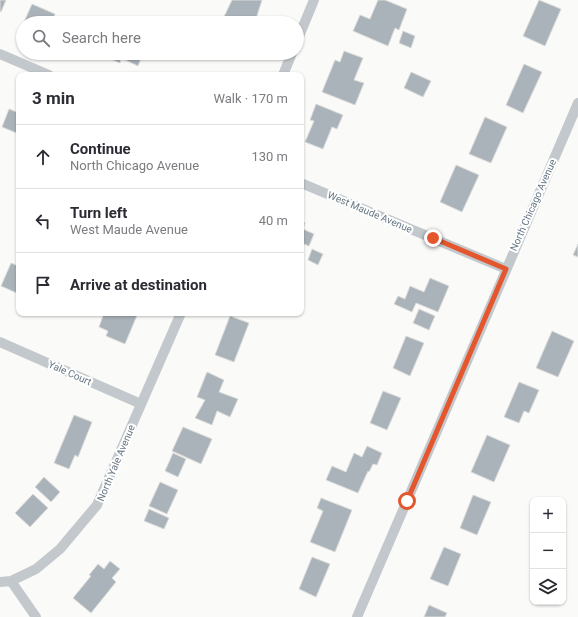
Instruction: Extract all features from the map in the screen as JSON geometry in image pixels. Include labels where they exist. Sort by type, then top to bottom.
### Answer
[{"type":"street","points":[[304,24],[314,0]]},
{"type":"street","points":[[0,54],[42,72]]},
{"type":"street","points":[[284,72],[289,60]]},
{"type":"street","name":"North Chicago Avenue","points":[[357,617],[578,103]]},
{"type":"street","name":"West Maude Avenue","points":[[304,184],[506,269]]},
{"type":"street","name":"North Yale Avenue","points":[[0,582],[10,581],[36,569],[60,549],[98,505],[179,316]]},
{"type":"street","name":"Yale Court","points":[[0,342],[141,404]]},
{"type":"street","points":[[10,581],[36,617]]},
{"type":"building","points":[[0,0],[6,0],[1,12],[0,11]]},
{"type":"building","points":[[232,0],[262,0],[257,16],[224,16]]},
{"type":"building","points":[[378,0],[385,0],[407,9],[399,30],[395,28],[388,46],[353,31],[360,15],[370,19]]},
{"type":"building","points":[[539,0],[561,9],[545,46],[523,36]]},
{"type":"building","points":[[32,4],[55,14],[54,16],[27,16]]},
{"type":"building","points":[[403,31],[415,36],[411,48],[399,43]]},
{"type":"building","points":[[344,51],[363,58],[354,80],[364,83],[355,105],[322,92],[335,60],[340,62]]},
{"type":"building","points":[[113,60],[121,60],[120,63]]},
{"type":"building","points":[[125,60],[140,60],[138,66]]},
{"type":"building","points":[[524,64],[542,72],[523,113],[506,105]]},
{"type":"building","points":[[411,72],[431,81],[423,97],[404,88]]},
{"type":"building","points":[[316,104],[343,115],[337,129],[332,127],[323,149],[305,142],[314,121],[310,120]]},
{"type":"building","points":[[9,109],[16,112],[16,133],[2,127]]},
{"type":"building","points":[[485,117],[507,127],[491,163],[469,154]]},
{"type":"building","points":[[456,165],[479,175],[462,212],[440,202]]},
{"type":"building","points":[[304,229],[314,234],[309,246],[304,244]]},
{"type":"building","points":[[578,244],[578,257],[573,255]]},
{"type":"building","points":[[312,249],[323,254],[318,265],[308,260]]},
{"type":"building","points":[[11,263],[16,265],[16,293],[1,286]]},
{"type":"building","points":[[430,278],[449,286],[438,312],[416,303],[412,312],[394,304],[398,296],[405,299],[410,286],[424,292]]},
{"type":"building","points":[[419,309],[435,316],[429,330],[413,323]]},
{"type":"building","points":[[103,316],[137,316],[125,344],[106,336],[108,331],[99,327]]},
{"type":"building","points":[[230,316],[249,323],[234,362],[215,355]]},
{"type":"building","points":[[552,331],[574,341],[558,377],[536,368]]},
{"type":"building","points":[[406,336],[424,343],[410,376],[393,368]]},
{"type":"building","points":[[207,372],[224,380],[219,392],[238,399],[230,417],[217,411],[212,425],[195,418],[205,400],[197,397]]},
{"type":"building","points":[[519,382],[539,390],[529,413],[524,411],[519,423],[504,417]]},
{"type":"building","points":[[383,391],[401,398],[387,430],[370,423]]},
{"type":"building","points":[[74,415],[92,422],[78,457],[75,455],[69,469],[54,463]]},
{"type":"building","points":[[183,427],[212,439],[201,464],[172,451]]},
{"type":"building","points":[[487,435],[510,445],[494,482],[471,472]]},
{"type":"building","points":[[367,446],[382,453],[377,465],[373,464],[369,472],[368,471],[358,493],[326,480],[332,466],[346,472],[354,453],[362,457]]},
{"type":"building","points":[[173,453],[186,459],[178,477],[165,471]]},
{"type":"building","points":[[44,477],[60,492],[51,502],[35,487]]},
{"type":"building","points":[[160,482],[178,490],[167,514],[149,506]]},
{"type":"building","points":[[33,494],[48,508],[30,527],[15,513]]},
{"type":"building","points":[[473,495],[491,502],[477,535],[460,528]]},
{"type":"building","points":[[321,498],[352,510],[335,552],[310,542],[323,511],[317,508]]},
{"type":"building","points":[[149,509],[169,518],[164,529],[144,521]]},
{"type":"building","points":[[444,547],[461,554],[448,586],[430,579]]},
{"type":"building","points":[[312,557],[330,564],[316,597],[299,589]]},
{"type":"building","points":[[110,561],[120,569],[112,578],[116,582],[91,613],[73,598],[91,576],[89,575],[98,564],[104,569]]},
{"type":"building","points":[[429,605],[447,613],[445,617],[424,617]]},
{"type":"route","points":[[407,501],[506,269],[433,238]]}]
